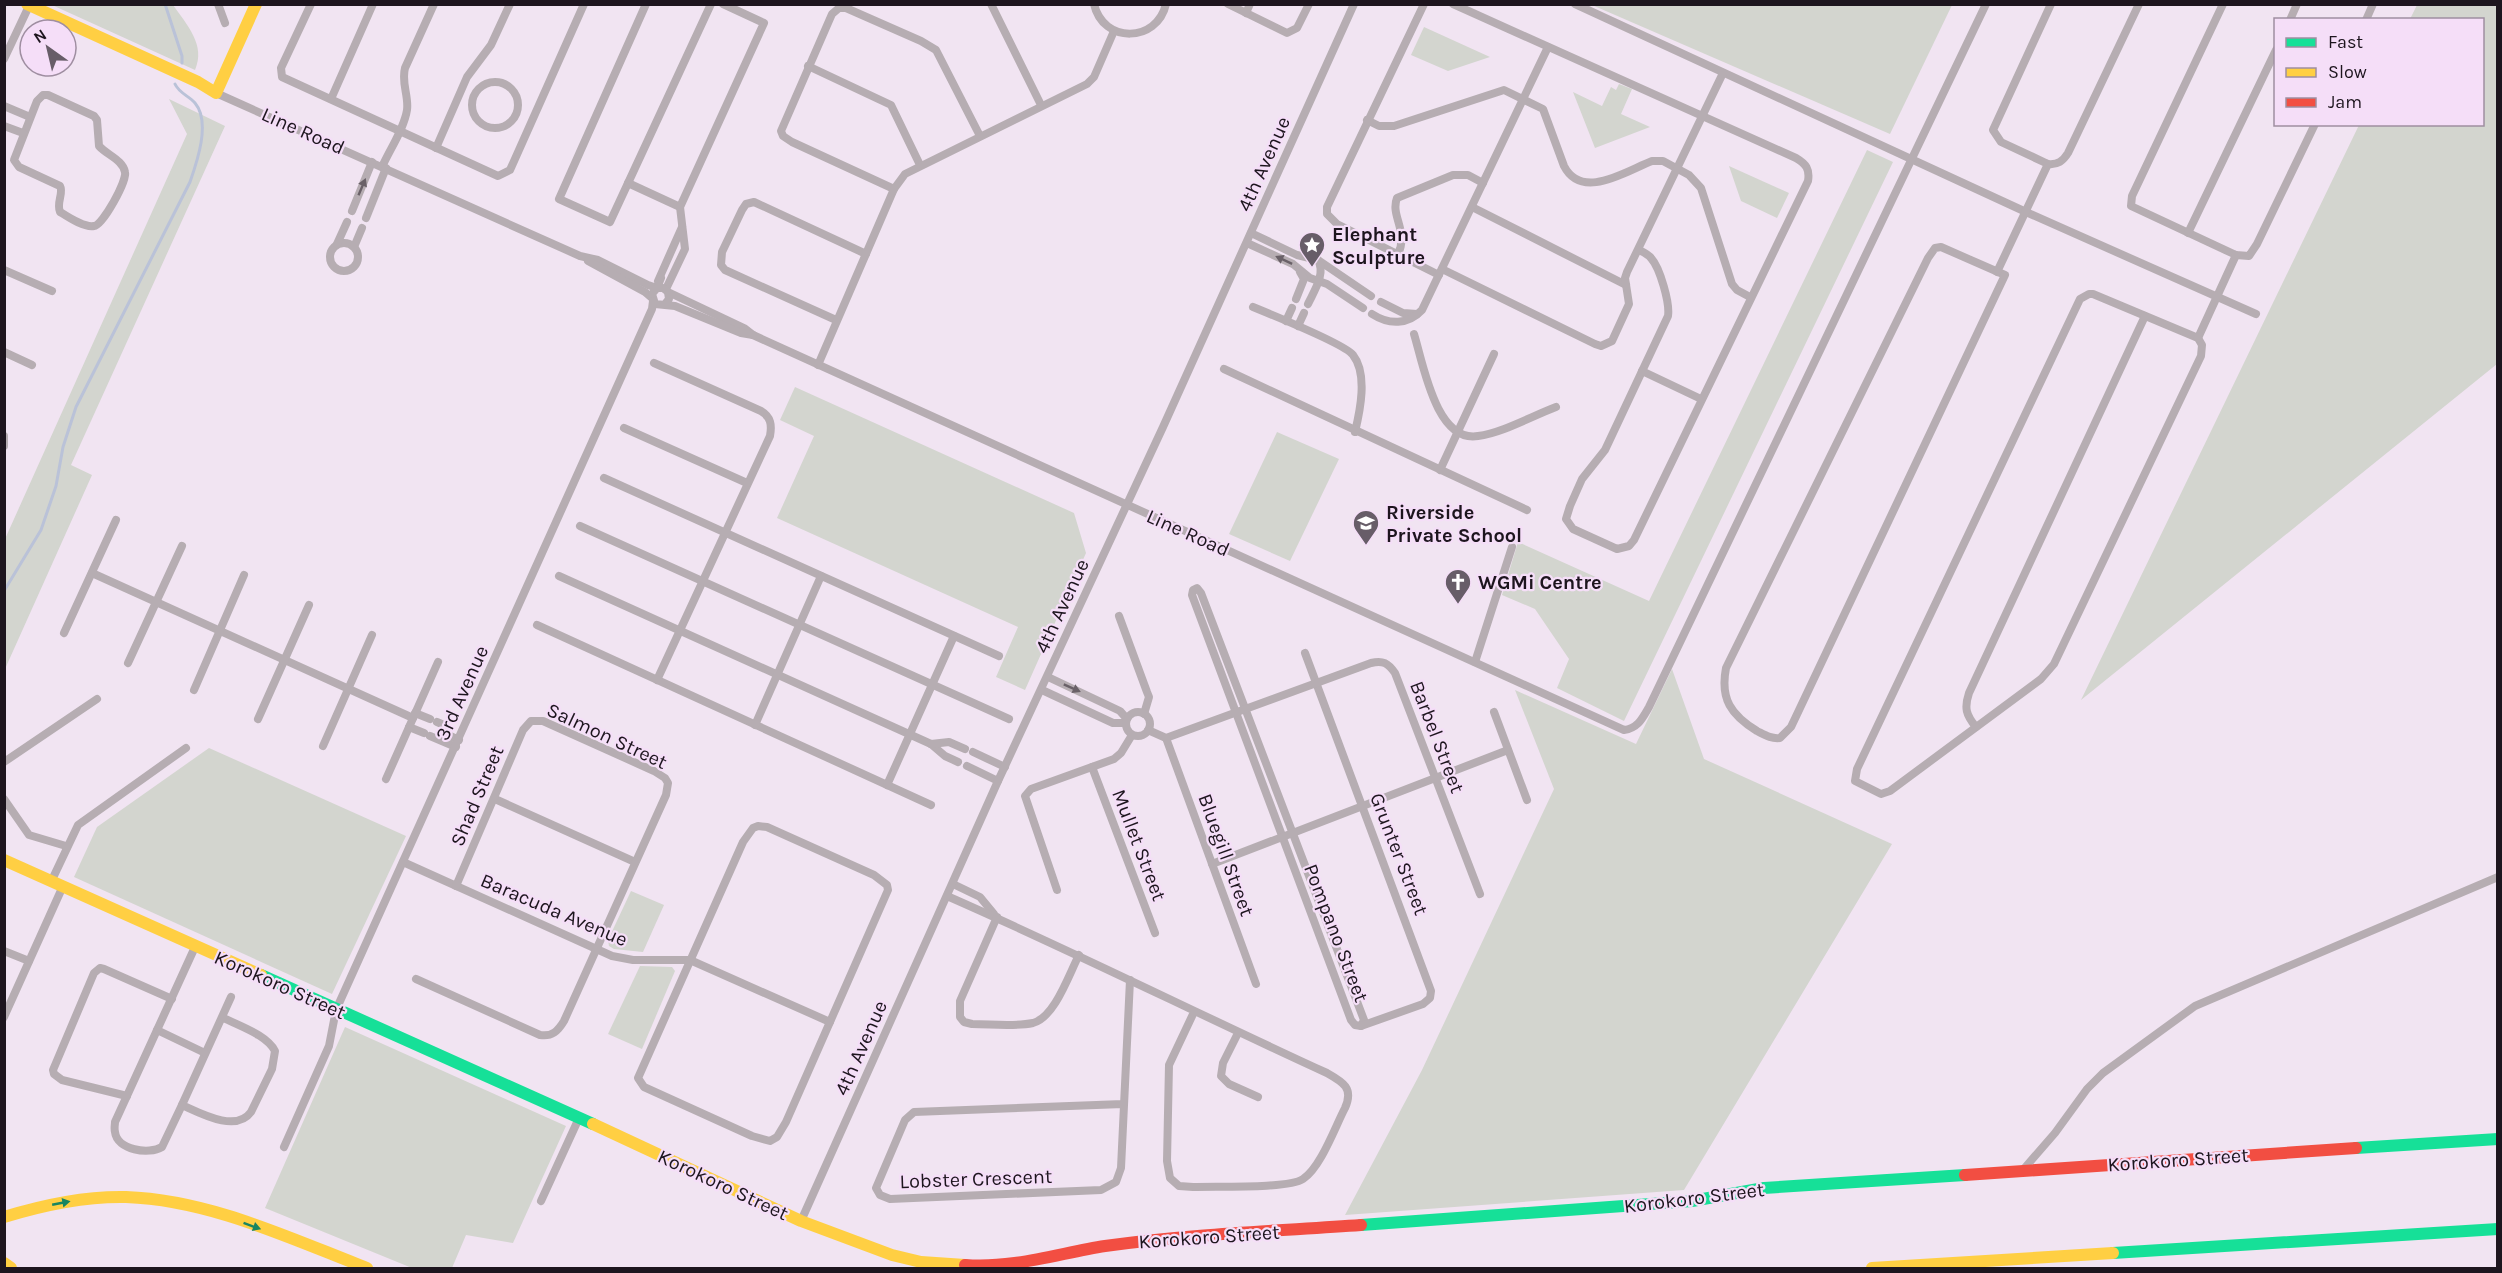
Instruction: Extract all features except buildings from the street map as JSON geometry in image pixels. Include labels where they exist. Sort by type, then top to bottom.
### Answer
[{"type":"main road","points":[[216,93],[256,4]]},
{"type":"main road","name":"Line Road","points":[[28,5],[198,82],[216,93]]},
{"type":"main road","name":"Korokoro Street","points":[[4,860],[579,1118],[801,1221],[892,1256],[961,1267],[1004,1264],[1106,1246],[1168,1239],[1590,1210],[1692,1201],[1764,1188],[2498,1139]]},
{"type":"main road","points":[[4,1217],[93,1198],[157,1199],[213,1212],[368,1269]]},
{"type":"main road","points":[[1872,1269],[2498,1229]]},
{"type":"main road","points":[[4,1263],[10,1269]]},
{"type":"street","points":[[218,4],[225,23]]},
{"type":"street","points":[[311,4],[281,73],[288,80],[490,174],[502,176],[510,170],[584,4]]},
{"type":"street","points":[[331,99],[374,4]]},
{"type":"street","points":[[366,218],[407,108],[403,76],[405,68],[434,4]]},
{"type":"street","points":[[436,147],[467,77],[491,45],[510,4]]},
{"type":"street","points":[[646,4],[559,199],[610,222],[711,4]]},
{"type":"street","points":[[652,299],[685,249],[680,207],[764,23],[723,4]]},
{"type":"street","points":[[991,4],[1041,105]]},
{"type":"street","points":[[1094,4],[1103,22],[1114,31],[1134,35],[1158,22],[1166,4]]},
{"type":"street","points":[[1228,4],[1248,9],[1283,32],[1292,32],[1300,23],[1309,4]]},
{"type":"street","name":"4th Avenue","points":[[801,1221],[998,781],[1247,243],[1354,4]]},
{"type":"street","points":[[1424,4],[1367,120],[1327,207],[1327,214],[1337,224],[1398,254],[1602,346],[1612,341],[1626,313],[1629,304],[1626,285],[1627,272],[1723,73]]},
{"type":"street","points":[[1453,4],[1796,158],[1808,167],[1809,174],[1629,546],[1617,549],[1573,529],[1566,519],[1582,480],[1605,450],[1668,316],[1669,310],[1655,264],[1648,255],[1639,250]]},
{"type":"street","points":[[1575,4],[2026,212],[2256,314]]},
{"type":"street","points":[[1911,158],[1986,4]]},
{"type":"street","points":[[2051,4],[1995,121],[1993,130],[2001,142],[2048,164],[2060,162],[2068,153],[2139,4]]},
{"type":"street","points":[[2223,4],[2130,199],[2133,208],[2236,255],[2249,256],[2314,126]]},
{"type":"street","points":[[2291,18],[2297,4]]},
{"type":"street","points":[[2367,18],[2373,4]]},
{"type":"street","points":[[4,59],[7,47],[28,5]]},
{"type":"street","points":[[894,189],[783,136],[781,127],[832,14],[838,8],[846,8],[921,41],[936,50],[980,136]]},
{"type":"street","points":[[818,365],[894,189],[905,174],[1087,84],[1095,77],[1114,31]]},
{"type":"street","points":[[1372,314],[1389,322],[1402,322],[1418,314],[1441,272],[1548,48]]},
{"type":"street","points":[[2188,232],[2274,54]]},
{"type":"street","points":[[808,66],[891,105],[920,165]]},
{"type":"street","points":[[501,83],[508,86],[517,98],[513,120],[500,127],[486,126],[475,116],[474,99],[480,88],[486,84],[501,83]]},
{"type":"street","points":[[1367,120],[1379,126],[1394,126],[1496,91],[1504,90],[1524,98],[1543,109],[1564,166],[1568,174],[1579,182],[1593,184],[1658,160],[1696,180],[1701,188],[1732,284],[1737,290],[1750,297]]},
{"type":"street","points":[[460,92],[474,99]]},
{"type":"street","name":"Line Road","points":[[216,93],[580,256],[663,304],[675,306],[741,333],[753,335]]},
{"type":"street","points":[[48,95],[94,116],[97,120],[99,146],[120,162],[125,170],[125,179],[104,219],[97,226],[91,227],[60,212],[57,206],[62,189],[60,186],[16,164],[14,155],[30,117],[40,98],[48,95]]},
{"type":"street","points":[[4,106],[30,117]]},
{"type":"street","points":[[516,113],[532,122]]},
{"type":"street","points":[[4,126],[23,134]]},
{"type":"street","name":"Line Road","points":[[580,256],[598,260],[660,288],[818,365],[1624,730],[1638,725],[1649,707],[1911,158]]},
{"type":"street","points":[[352,211],[372,162]]},
{"type":"street","points":[[1997,272],[2048,164]]},
{"type":"street","points":[[1398,254],[1403,237],[1395,208],[1397,198],[1453,176],[1468,175],[1483,183]]},
{"type":"street","points":[[628,183],[680,207]]},
{"type":"street","points":[[836,320],[725,270],[720,258],[726,243],[746,204],[754,202],[866,254]]},
{"type":"street","points":[[1472,207],[1626,285]]},
{"type":"street","points":[[338,244],[347,243],[354,247],[358,256],[356,265],[349,270],[335,269],[329,259],[330,251],[338,244],[347,222]]},
{"type":"street","points":[[663,304],[669,299],[660,288],[661,278],[682,227]]},
{"type":"street","points":[[354,247],[362,228]]},
{"type":"street","points":[[1251,233],[1297,255],[1318,260],[1371,296]]},
{"type":"street","points":[[1247,243],[1293,264],[1304,279],[1296,298]]},
{"type":"street","points":[[1941,247],[1997,272],[2005,275],[1791,727],[1780,738],[1767,736],[1742,722],[1730,708],[1724,689],[1726,668],[1928,258],[1935,248],[1941,247]]},
{"type":"street","points":[[2198,338],[2236,255]]},
{"type":"street","points":[[1308,304],[1319,281],[1322,266],[1318,260]]},
{"type":"street","points":[[4,270],[52,291]]},
{"type":"street","points":[[1300,272],[1336,289],[1363,308]]},
{"type":"street","points":[[2093,294],[2145,316],[2198,338],[2202,345],[2200,356],[2054,664],[2041,679],[1885,794],[1855,781],[1857,770],[2080,299],[2093,294]]},
{"type":"street","name":"3rd Avenue","points":[[284,1147],[329,1046],[336,1010],[651,309],[652,299]]},
{"type":"street","points":[[1381,302],[1403,313],[1418,314]]},
{"type":"street","name":"3rd Avenue","points":[[615,388],[624,383],[663,304]]},
{"type":"street","points":[[1253,307],[1350,352],[1356,359],[1362,400],[1355,432]]},
{"type":"street","points":[[1286,321],[1292,308]]},
{"type":"street","points":[[1298,327],[1304,314]]},
{"type":"street","points":[[1976,728],[1965,711],[1969,693],[2145,316]]},
{"type":"street","points":[[1414,334],[1436,404],[1444,420],[1457,433],[1470,437],[1486,435],[1556,407]]},
{"type":"street","points":[[4,352],[32,365]]},
{"type":"street","points":[[1440,470],[1494,354]]},
{"type":"street","points":[[654,363],[767,415],[771,428],[770,436],[657,680]]},
{"type":"street","points":[[1224,369],[1355,432],[1527,510]]},
{"type":"street","points":[[1642,371],[1701,399]]},
{"type":"street","points":[[624,428],[747,483]]},
{"type":"street","points":[[4,436],[4,446]]},
{"type":"street","points":[[604,478],[999,656]]},
{"type":"street","points":[[64,633],[116,520]]},
{"type":"street","points":[[580,526],[1009,719]]},
{"type":"street","points":[[128,663],[182,546]]},
{"type":"street","points":[[1475,662],[1512,547]]},
{"type":"street","points":[[92,573],[412,719],[433,721],[444,725],[448,735],[457,744]]},
{"type":"street","points":[[194,690],[244,576]]},
{"type":"street","points":[[559,576],[910,734],[931,744],[945,756],[998,781]]},
{"type":"street","points":[[756,725],[821,576]]},
{"type":"street","points":[[258,719],[309,605]]},
{"type":"street","points":[[1119,616],[1148,692],[1149,697],[1143,714]]},
{"type":"street","name":"Pompano Street","points":[[1205,616],[1227,673],[1246,708],[1255,745],[1270,802],[1342,995],[1353,1023],[1358,1027],[1361,1026],[1364,1020],[1280,799],[1255,745],[1236,712],[1227,673]]},
{"type":"street","points":[[537,625],[931,806]]},
{"type":"street","points":[[323,746],[372,635]]},
{"type":"street","points":[[887,785],[954,636]]},
{"type":"street","name":"Grunter Street","points":[[1305,653],[1418,952],[1431,995],[1423,1004],[1361,1026]]},
{"type":"street","name":"Barbel Street","points":[[1317,682],[1378,661],[1388,663],[1395,673],[1480,894]]},
{"type":"street","points":[[386,779],[438,662]]},
{"type":"street","points":[[1048,677],[1120,711],[1132,735]]},
{"type":"street","points":[[1149,730],[1166,738],[1317,682]]},
{"type":"street","points":[[1042,690],[1113,723],[1126,721],[1134,713],[1143,714],[1149,721],[1149,730]]},
{"type":"street","points":[[4,762],[97,699]]},
{"type":"street","points":[[1494,712],[1527,800]]},
{"type":"street","points":[[412,719],[427,735],[457,744]]},
{"type":"street","name":"Salmon Street","points":[[531,721],[543,721],[665,778],[668,783],[666,795],[635,862]]},
{"type":"street","name":"Shad Street","points":[[456,886],[524,730],[531,721]]},
{"type":"street","points":[[1132,735],[1141,736],[1149,730]]},
{"type":"street","points":[[1057,890],[1025,796],[1031,789],[1092,767],[1121,753],[1132,735]]},
{"type":"street","name":"Bluegill Street","points":[[1166,738],[1256,984]]},
{"type":"street","points":[[931,744],[949,742],[1005,767]]},
{"type":"street","points":[[51,882],[66,846],[78,825],[85,818],[186,748]]},
{"type":"street","points":[[1212,864],[1509,750]]},
{"type":"street","name":"Mullet Street","points":[[1092,767],[1155,933]]},
{"type":"street","points":[[416,979],[540,1035],[554,1034],[564,1021],[635,862],[495,799]]},
{"type":"street","points":[[1270,802],[1280,799]]},
{"type":"street","points":[[4,800],[29,835],[66,846]]},
{"type":"street","points":[[766,827],[874,875],[887,885],[888,890],[883,907],[781,1131],[770,1141],[752,1137],[640,1082],[638,1078],[690,960],[743,842],[753,828],[766,827]]},
{"type":"street","name":"Baracuda Avenue","points":[[403,862],[612,956],[633,960],[690,960],[830,1022]]},
{"type":"street","points":[[1298,878],[1308,874]]},
{"type":"street","points":[[2022,1171],[2055,1133],[2087,1089],[2103,1073],[2195,1006],[2498,877]]},
{"type":"street","points":[[953,884],[980,897],[997,917]]},
{"type":"street","points":[[4,1017],[63,886]]},
{"type":"street","points":[[947,896],[1079,955],[1238,1033],[1337,1078],[1348,1090],[1349,1098],[1316,1165],[1304,1178],[1287,1184],[1193,1187],[1179,1186],[1170,1178],[1168,1171],[1168,1075],[1172,1057],[1194,1012]]},
{"type":"street","points":[[997,917],[960,1001],[960,1017],[964,1022],[1024,1024],[1041,1019],[1053,1006],[1079,955]]},
{"type":"street","points":[[1320,935],[1330,932]]},
{"type":"street","points":[[195,947],[115,1122],[114,1132],[123,1143],[150,1152],[162,1148],[231,997]]},
{"type":"street","points":[[4,951],[29,961]]},
{"type":"street","points":[[127,1096],[62,1080],[52,1070],[94,973],[100,968],[104,969],[172,999]]},
{"type":"street","name":"Lobster Crescent","points":[[1123,1104],[914,1112],[905,1120],[876,1188],[880,1195],[890,1199],[1107,1189],[1116,1182],[1120,1174],[1130,980]]},
{"type":"street","points":[[1342,995],[1353,991]]},
{"type":"street","points":[[182,1105],[209,1116],[232,1121],[242,1120],[251,1112],[272,1069],[275,1051],[272,1046],[222,1017]]},
{"type":"street","points":[[157,1030],[205,1053]]},
{"type":"street","points":[[1238,1033],[1223,1063],[1221,1076],[1229,1084],[1258,1097]]},
{"type":"street","points":[[541,1201],[579,1118]]},
{"type":"shaded area","points":[[52,5],[173,5],[197,44],[198,61],[195,70]]},
{"type":"shaded area","points":[[1592,5],[1952,5],[1890,134]]},
{"type":"shaded area","points":[[2417,5],[2497,5],[2497,364],[2081,700],[2359,126],[2484,126],[2484,18],[2410,18]]},
{"type":"shaded area","points":[[1424,27],[1490,57],[1448,71],[1411,55]]},
{"type":"shaded area","points":[[1619,84],[1632,89],[1621,114],[1650,127],[1595,148],[1573,92],[1602,106],[1611,87],[1616,90]]},
{"type":"shaded area","points":[[169,99],[225,126],[71,465],[92,475],[5,669],[5,539],[187,134]]},
{"type":"shaded area","points":[[1867,150],[1893,162],[1624,721],[1557,688],[1569,659],[1535,609],[1502,595],[1518,542],[1649,601]]},
{"type":"shaded area","points":[[1729,166],[1789,193],[1777,218],[1741,201]]},
{"type":"shaded area","points":[[795,387],[1074,513],[1086,553],[1025,690],[996,677],[1018,627],[777,518],[814,436],[780,420]]},
{"type":"shaded area","points":[[1277,432],[1339,459],[1290,561],[1229,534]]},
{"type":"shaded area","points":[[1672,669],[1704,759],[1892,844],[1684,1190],[1345,1215],[1422,1070],[1554,789],[1515,690],[1636,744]]},
{"type":"shaded area","points":[[209,748],[406,836],[332,994],[74,877],[97,827]]},
{"type":"shaded area","points":[[631,891],[664,905],[643,952],[614,949],[609,946],[608,940]]},
{"type":"shaded area","points":[[640,966],[672,967],[675,971],[642,1049],[608,1034]]},
{"type":"shaded area","points":[[345,1027],[566,1126],[513,1243],[466,1235],[452,1268],[412,1268],[265,1208]]},
{"type":"waterway","points":[[165,4],[182,56],[182,63]]},
{"type":"waterway","points":[[4,591],[41,530],[56,486],[63,447],[76,407],[193,174],[201,142],[202,121],[195,103],[175,84]]},
{"type":"traffic: fast","points":[[261,975],[593,1124]]},
{"type":"traffic: fast","points":[[2356,1148],[2498,1139]]},
{"type":"traffic: fast","points":[[1361,1225],[1692,1201],[1764,1188],[1965,1175]]},
{"type":"traffic: fast","points":[[2113,1253],[2498,1229]]},
{"type":"traffic: slow","points":[[27,4],[198,82],[216,93],[256,4]]},
{"type":"traffic: slow","points":[[4,860],[261,975]]},
{"type":"traffic: slow","points":[[593,1124],[801,1221],[892,1255],[921,1262],[965,1265]]},
{"type":"traffic: slow","points":[[4,1217],[79,1200],[110,1197],[157,1200],[188,1205],[249,1222],[367,1268]]},
{"type":"traffic: slow","points":[[1872,1268],[2113,1253]]},
{"type":"traffic: slow","points":[[4,1263],[11,1268]]},
{"type":"traffic: jam","points":[[1965,1175],[2356,1148]]},
{"type":"traffic: jam","points":[[965,1265],[1018,1263],[1105,1246],[1169,1238],[1361,1225]]},
{"type":"place","name":"Elephant Sculpture","points":[[1312,268]]},
{"type":"place","name":"Riverside Private School","points":[[1366,546]]},
{"type":"place","name":"WGMi Centre","points":[[1458,605]]}]
